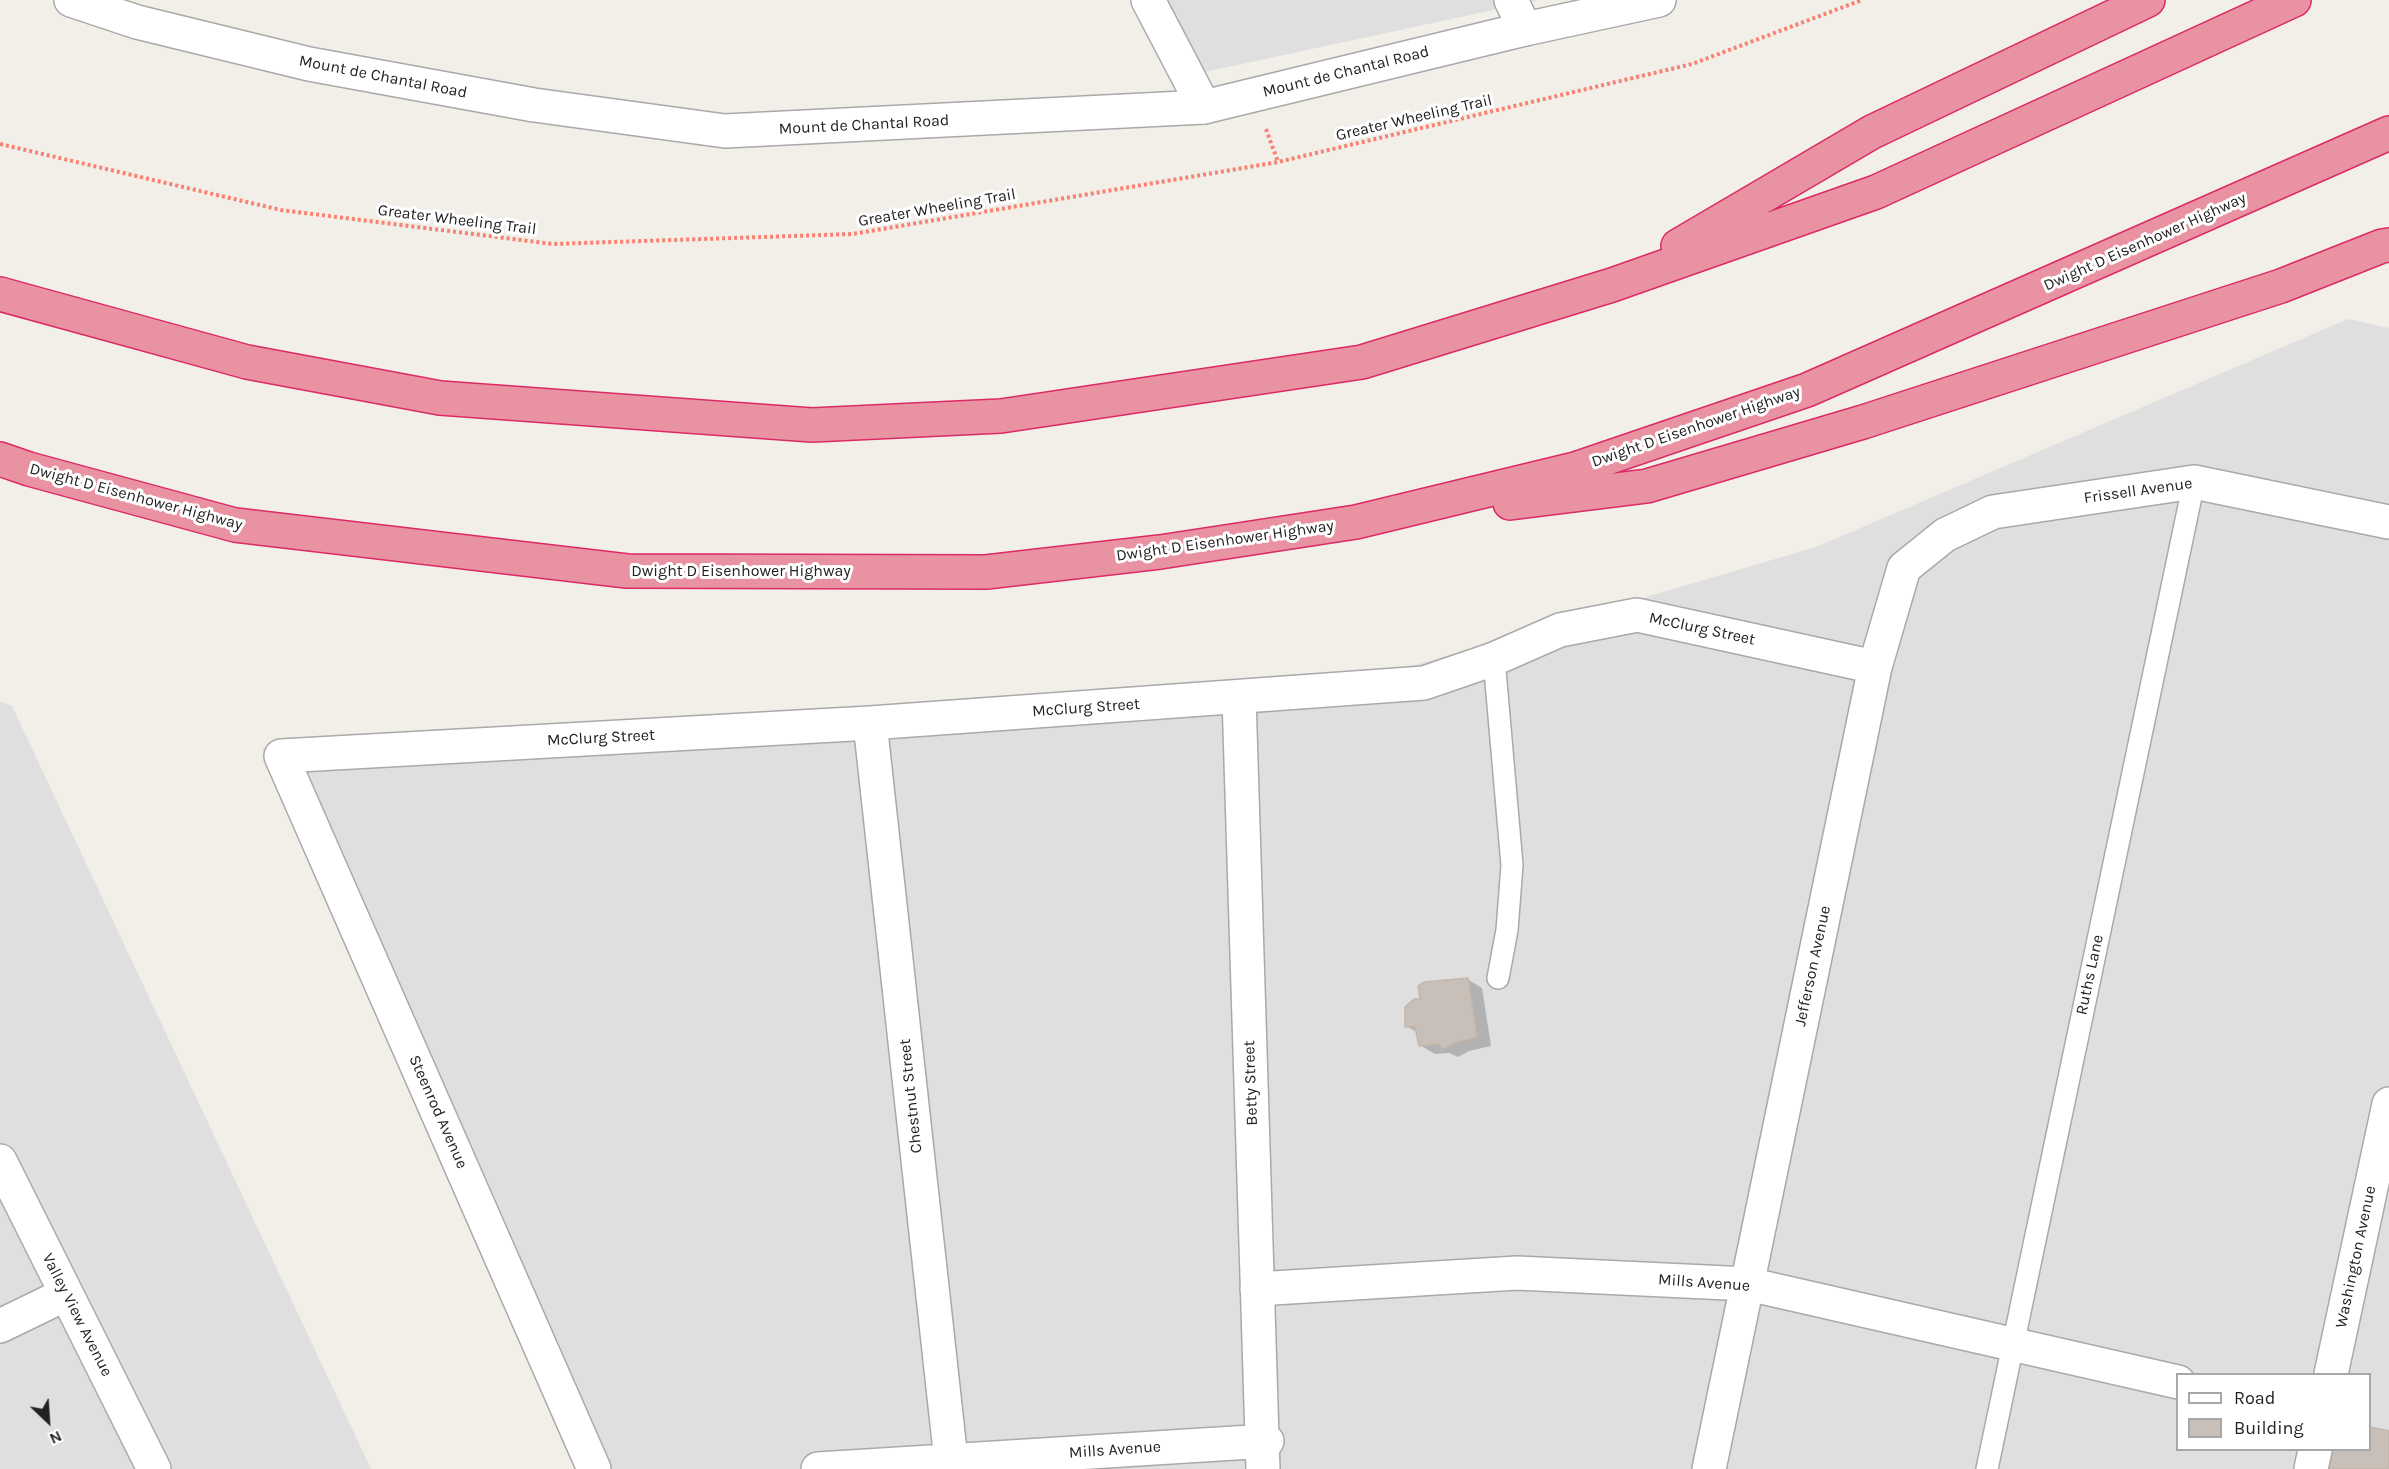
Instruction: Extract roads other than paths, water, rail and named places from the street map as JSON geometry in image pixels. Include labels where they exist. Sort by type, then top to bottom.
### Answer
[{"type":"highway","points":[[1611,285],[1872,132],[2148,0]]},
{"type":"highway","points":[[0,294],[247,362],[440,398],[812,424],[1001,416],[1362,362],[1611,285],[1876,192],[2294,0]]},
{"type":"highway","name":"Dwight D Eisenhower Highway","points":[[0,459],[29,470],[235,525],[627,571],[986,572],[1160,552],[1356,522],[1575,468],[1807,390],[2389,133]]},
{"type":"highway","points":[[1356,522],[1647,486],[1863,422],[2281,286],[2389,245]]},
{"type":"street","name":"Mount de Chantal Road","points":[[71,0],[137,22],[309,64],[534,105],[725,131],[1204,107],[1525,29],[1659,0]]},
{"type":"street","points":[[1148,0],[1204,107]]},
{"type":"street","points":[[1511,0],[1525,29]]},
{"type":"street","name":"Frissell Avenue","points":[[1993,512],[2194,482],[2389,522]]},
{"type":"street","name":"Jefferson Avenue","points":[[1709,1469],[1875,667],[1904,568],[1945,535],[1993,512]]},
{"type":"street","name":"McClurg Street","points":[[281,756],[870,723],[1424,683],[1494,659],[1560,630],[1636,615],[1875,667]]},
{"type":"street","name":"Betty Street","points":[[1239,697],[1264,1450]]},
{"type":"street","name":"Chestnut Street","points":[[870,723],[952,1465]]},
{"type":"street","name":"Steenrod Avenue","points":[[281,756],[594,1469]]},
{"type":"street","name":"Washington Avenue","points":[[2331,1373],[2389,1104]]},
{"type":"street","name":"Valley View Avenue","points":[[0,1161],[154,1469]]},
{"type":"street","name":"Mills Avenue","points":[[1257,1289],[1517,1273],[1748,1284],[2176,1382]]},
{"type":"street","points":[[0,1326],[66,1294]]},
{"type":"street","name":"Mills Avenue","points":[[818,1469],[1264,1450]]},
{"type":"street","points":[[2311,1469],[2315,1451]]},
{"type":"lane","name":"Ruths Lane","points":[[1987,1469],[2194,482]]},
{"type":"lane","points":[[1494,659],[1512,866],[1508,930],[1498,978]]}]
